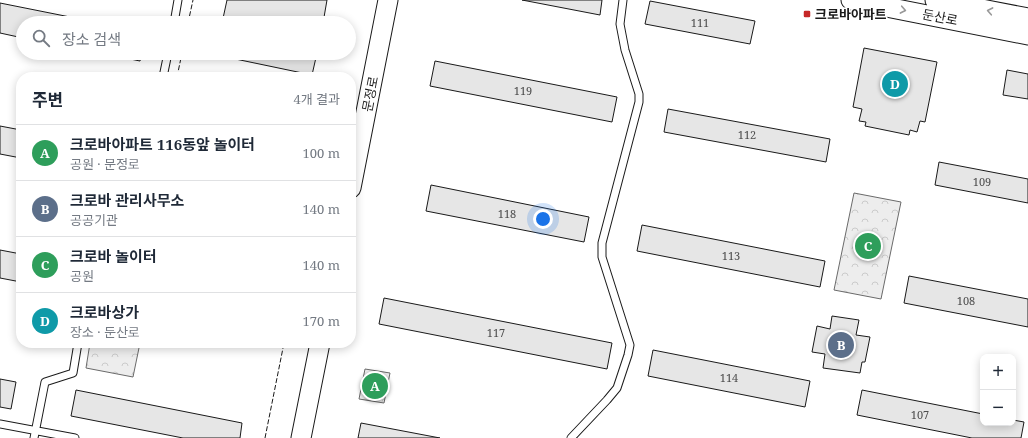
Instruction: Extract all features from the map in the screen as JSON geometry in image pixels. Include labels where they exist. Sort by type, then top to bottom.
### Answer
[{"type":"main road","name":"문정로","points":[[356,163],[388,0]]},
{"type":"main road","name":"둔산로","points":[[851,0],[1028,35]]},
{"type":"main road","name":"둔산로","points":[[935,0],[1028,18]]},
{"type":"main road","points":[[302,438],[319,348]]},
{"type":"lane","points":[[175,16],[178,0]]},
{"type":"lane","points":[[571,438],[617,388],[624,371],[630,345],[602,258],[602,243],[640,102],[639,94],[625,50],[620,24],[623,0]]},
{"type":"lane","points":[[164,72],[167,60]]},
{"type":"lane","points":[[34,434],[45,382],[73,373],[77,348]]},
{"type":"lane","points":[[0,424],[34,434],[75,438]]},
{"type":"green space","points":[[854,193],[901,202],[881,299],[834,290]]},
{"type":"green space","points":[[89,348],[139,348],[133,377],[86,368]]},
{"type":"green space","points":[[365,369],[390,373],[384,403],[359,399]]},
{"type":"building","points":[[227,0],[327,0],[324,16],[224,16]]},
{"type":"building","points":[[522,0],[602,0],[600,15]]},
{"type":"building","points":[[650,1],[755,21],[750,44],[645,24]]},
{"type":"building","points":[[0,3],[65,16],[16,16],[16,36],[0,33]]},
{"type":"building","points":[[864,48],[937,62],[925,122],[920,121],[917,132],[910,130],[909,135],[865,126],[866,122],[859,121],[862,109],[853,107]]},
{"type":"building","points":[[240,60],[315,60],[313,72],[298,72]]},
{"type":"building","points":[[435,61],[617,97],[612,122],[430,86]]},
{"type":"building","points":[[1007,70],[1028,74],[1028,99],[1003,95]]},
{"type":"building","points":[[668,109],[830,139],[826,162],[664,132]]},
{"type":"building","points":[[0,126],[16,129],[16,157],[0,154]]},
{"type":"building","points":[[939,162],[1028,179],[1028,203],[935,185]]},
{"type":"building","points":[[431,185],[589,217],[584,242],[426,211]]},
{"type":"building","points":[[642,225],[825,261],[820,287],[637,251]]},
{"type":"building","points":[[0,250],[16,253],[16,281],[0,278]]},
{"type":"building","points":[[909,276],[1028,299],[1028,327],[904,303]]},
{"type":"building","points":[[384,298],[612,343],[607,369],[379,324]]},
{"type":"building","points":[[832,316],[859,320],[856,335],[870,337],[865,362],[862,362],[860,373],[823,368],[825,354],[812,352],[817,326],[830,329]]},
{"type":"building","points":[[653,350],[810,381],[805,407],[648,376]]},
{"type":"building","points":[[0,379],[16,382],[11,409],[0,407]]},
{"type":"building","points":[[76,390],[242,423],[240,438],[183,438],[71,416]]},
{"type":"building","points":[[862,390],[980,413],[980,426],[1016,426],[1016,421],[1024,422],[1021,438],[972,438],[857,415]]},
{"type":"building","points":[[361,423],[440,438],[358,438]]},
{"type":"fence","points":[[190,16],[193,0]]},
{"type":"fence","points":[[178,72],[181,60]]},
{"type":"fence","points":[[265,438],[283,348]]},
{"type":"place","name":"크로바아파트","points":[[807,14]]},
{"type":"place","name":"크로바상가","points":[[895,84]]},
{"type":"place","name":"크로바 놀이터","points":[[868,246]]},
{"type":"place","name":"크로바 관리사무소","points":[[841,345]]},
{"type":"place","name":"크로바아파트 116동앞 놀이터","points":[[375,386]]}]
